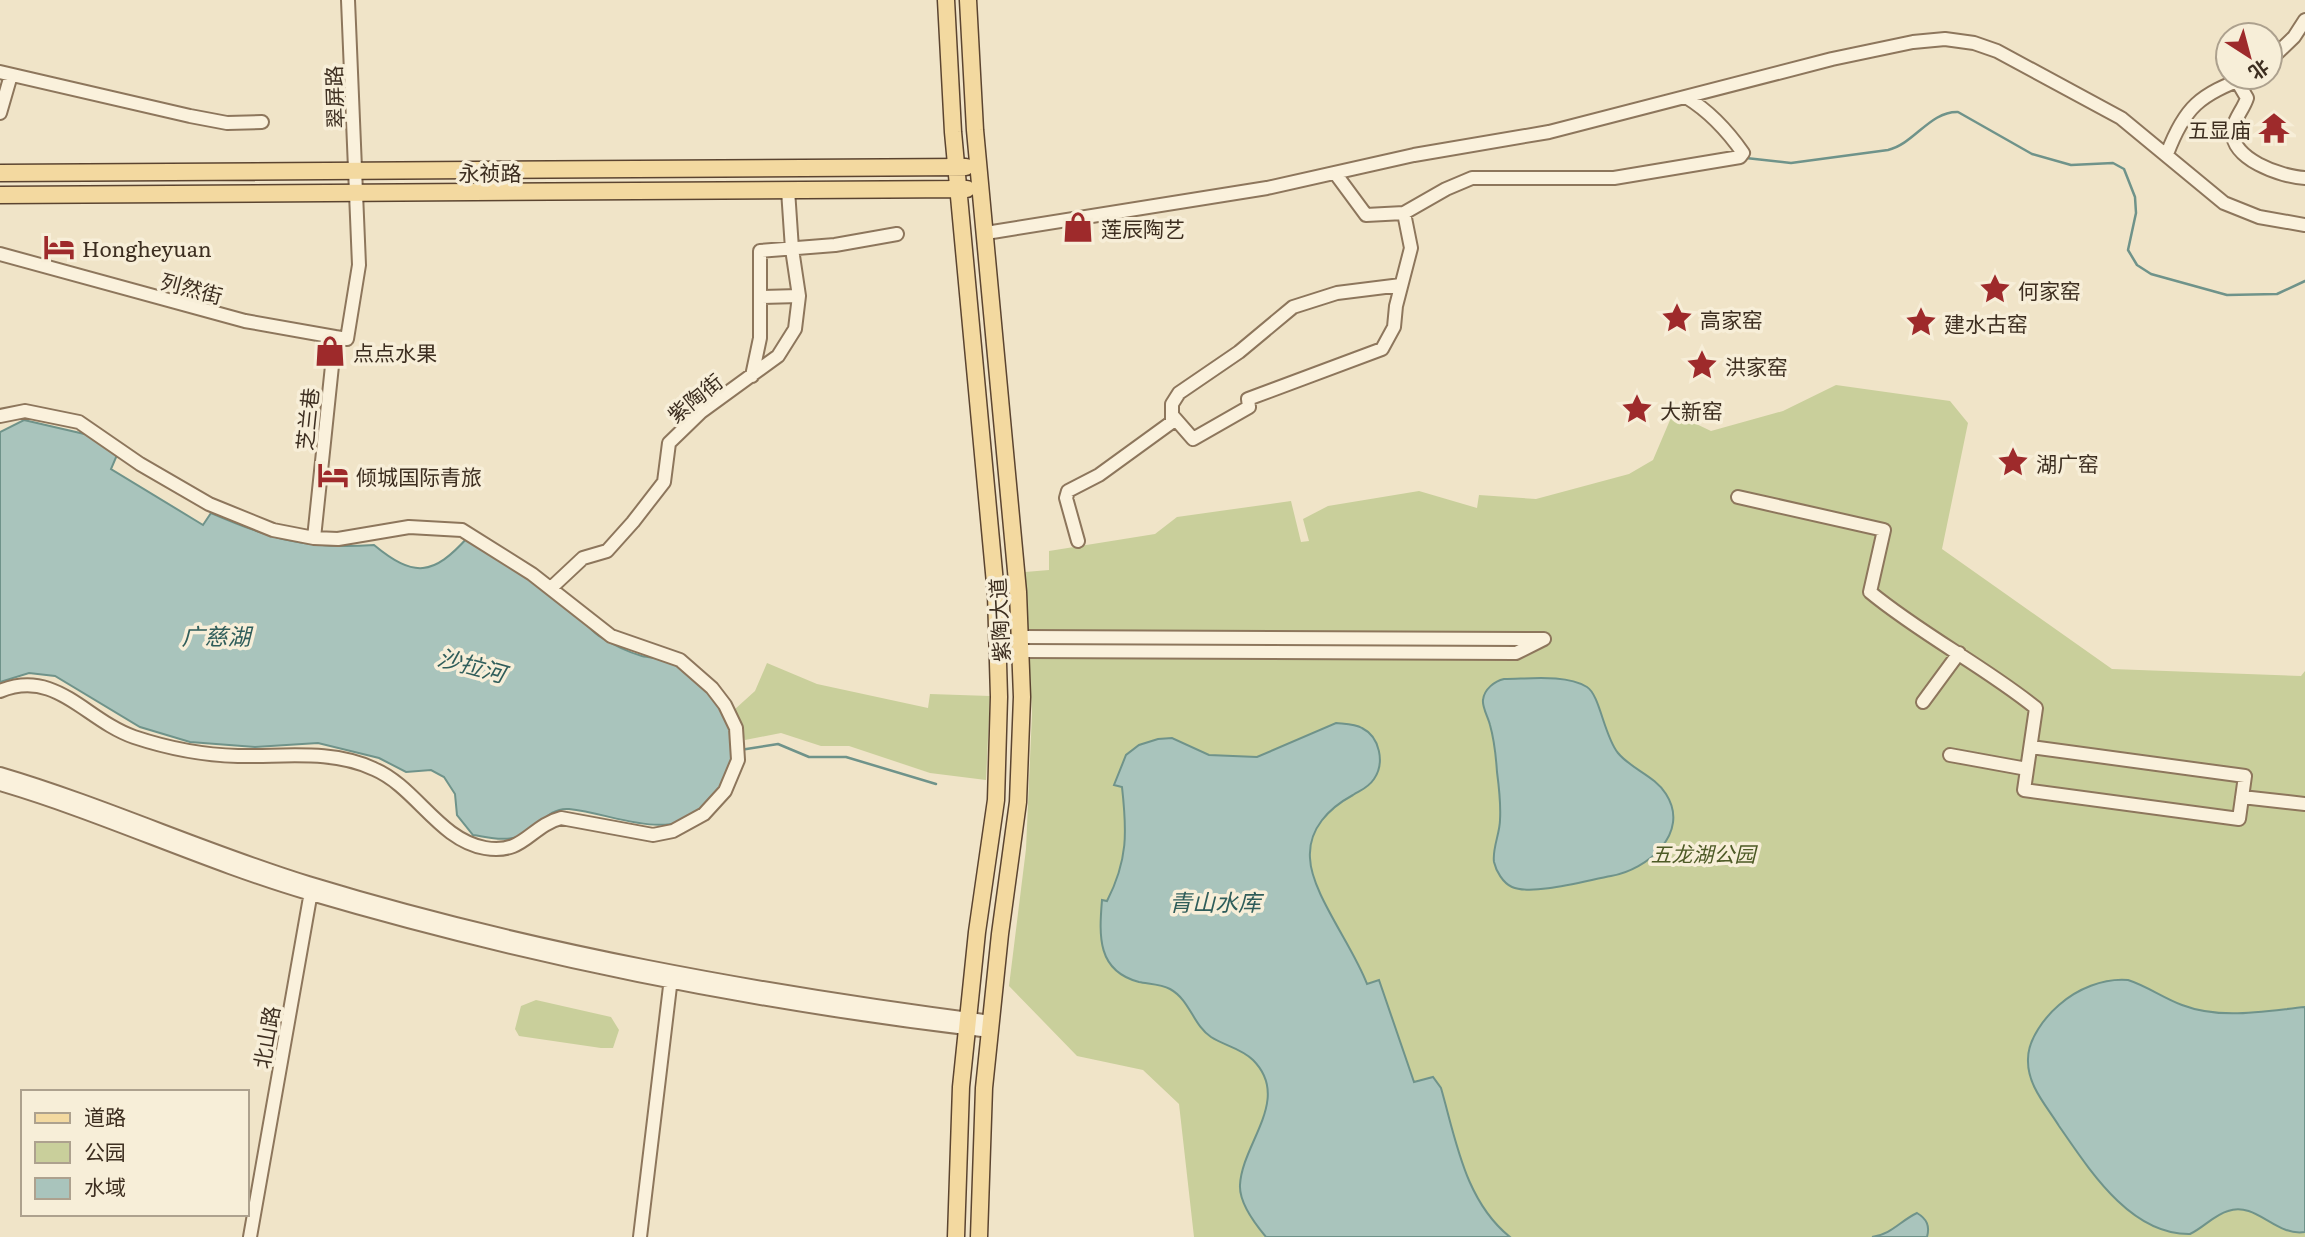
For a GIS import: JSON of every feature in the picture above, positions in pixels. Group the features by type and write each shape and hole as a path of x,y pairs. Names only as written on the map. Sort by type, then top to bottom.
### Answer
{"main road":[{"name":"紫陶大道","path":"946,0 956,167 996,594 999,697 996,800 961,1087 956,1237"},
{"name":"紫陶大道","path":"968,0 979,167 1021,644 1018,802 984,1088 979,1237"},
{"name":"永祯路","path":"0,173 979,167"},
{"name":"永祯路","path":"0,195 981,189"}],"street":[{"name":"翠屏路","path":"348,0 356,192"},
{"path":"2284,47 2305,20"},
{"path":"986,233 1267,188 1549,132 1832,59 1913,42 1955,40 1997,51 2121,118 2224,203 2259,217 2305,225"},
{"path":"0,113 6,73 190,116 227,123 262,122"},
{"path":"2167,154 2178,124 2188,110 2214,91"},
{"path":"2245,91 2246,98 2233,128 2238,144 2246,156 2275,174 2305,177"},
{"path":"1335,173 1366,215 1404,213 1446,188 1472,178 1614,178 1740,157 1743,153 1706,109 1686,97"},
{"name":"紫陶街","path":"551,588 583,558 607,551 634,523 664,482 669,443 701,412 778,356 795,329 799,296 792,249 788,190"},
{"path":"335,337 347,339 354,307 359,265 356,192"},
{"path":"1172,415 1193,439 1249,407 1248,399 1382,349 1394,327 1411,244 1404,213"},
{"path":"752,376 760,338 760,251 897,234"},
{"name":"列然街","path":"0,254 234,318 335,337"},
{"path":"1078,541 1066,498 1068,491 1099,475 1171,422 1172,404 1179,393 1239,352 1293,307 1328,295 1401,285"},
{"path":"760,297 799,296"},
{"name":"芝兰巷","path":"314,538 335,337"},
{"path":"0,416 25,411 79,422 139,464 209,504 273,530 314,538 347,538 409,527 452,527 471,534 551,588 611,636 640,648 667,653 696,672 729,711 739,745 736,767 725,791 712,807 673,831 646,834 561,818 549,822 517,845 492,849 476,846 456,836 387,775 365,765 322,755 242,756 190,751 132,736 45,686 28,684 0,691"},
{"path":"1738,497 1884,530 1870,592 1894,612 2005,683 2036,708 2024,790 2239,819 2245,776 2031,747"},
{"path":"1544,639 1514,653 1021,644 1544,639"},
{"path":"1923,702 1959,653"},
{"path":"1950,755 2027,769"},
{"path":"0,774 76,797 311,889"},
{"path":"0,783 73,806 188,853 311,889 671,979 990,1026"},
{"path":"2242,797 2305,804"},
{"name":"北山路","path":"250,1237 311,889"},
{"path":"640,1237 671,979"}],"green space":[{"name":"五龙湖公园","path":"1836,385 1950,401 1968,423 1942,549 2112,669 2301,676 2305,671 2305,1237 1194,1237 1179,1104 1143,1070 1077,1056 1009,986 1026,849 1032,714 1025,572 1049,570 1049,551 1155,534 1177,517 1291,501 1301,542 1309,541 1303,519 1328,506 1419,491 1477,508 1479,495 1536,499 1629,474 1653,460 1673,413 1711,431 1783,411"},
{"path":"767,663 817,684 928,708 930,694 990,696 986,780 930,773 849,746 821,746 781,733 745,740 734,710 755,691"},
{"path":"536,1000 611,1017 619,1030 613,1048 519,1036 515,1029 521,1006"}],"water":[{"name":"广慈湖","path":"24,420 93,436 117,455 111,469 203,525 211,513 252,530 290,541 329,546 374,545 401,563 423,568 444,559 468,537 534,581 599,636 631,652 665,660 684,669 712,693 723,709 734,743 733,760 718,794 706,809 690,819 673,824 639,823 562,809 515,838 485,837 473,835 457,815 455,794 444,777 431,770 406,772 379,758 318,743 255,747 190,742 140,727 55,676 29,673 0,682 0,432"},
{"path":"1504,679 1568,680 1591,691 1613,746 1629,764 1661,788 1672,808 1673,822 1669,836 1651,858 1625,872 1546,889 1521,889 1512,887 1503,880 1494,862 1500,825 1500,796 1494,742 1483,703 1488,689"},
{"name":"青山水库","path":"1336,723 1356,726 1368,732 1377,744 1380,758 1377,773 1369,785 1336,806 1316,829 1310,858 1317,887 1367,984 1379,980 1414,1082 1433,1077 1441,1088 1472,1188 1482,1206 1510,1237 1266,1237 1253,1220 1240,1192 1248,1153 1267,1106 1268,1090 1264,1075 1248,1056 1205,1032 1177,994 1163,986 1125,977 1108,961 1104,950 1101,939 1102,900 1107,901 1114,886 1124,846 1122,787 1114,785 1126,755 1139,745 1172,738 1209,755 1257,757"},
{"path":"2128,980 2197,1010 2243,1013 2305,1007 2305,1232 2285,1229 2238,1209 2223,1213 2190,1234 2168,1231 2148,1224 2113,1196 2071,1143 2034,1086 2028,1059 2031,1044 2048,1016 2074,994 2100,983"},
{"path":"1917,1213 1927,1223 1927,1237 1872,1237 1891,1230"}],"waterway":[{"path":"1746,158 1791,163 1888,150 1897,147 1939,117 1958,112 2032,154 2071,165 2113,163 2124,169 2135,197 2136,213 2128,250 2137,265 2151,274 2227,295 2277,294 2305,281"},
{"name":"沙拉河","path":"740,750 778,744 809,757 846,757 936,784"}],"place":[{"name":"五显庙","path":"2274,128"},
{"name":"莲辰陶艺","path":"1078,227"},
{"name":"Hongheyuan","path":"59,247"},
{"name":"何家窑","path":"1995,289"},
{"name":"高家窑","path":"1677,318"},
{"name":"建水古窑","path":"1921,322"},
{"name":"点点水果","path":"330,351"},
{"name":"洪家窑","path":"1702,365"},
{"name":"大新窑","path":"1637,409"},
{"name":"湖广窑","path":"2013,462"},
{"name":"倾城国际青旅","path":"333,475"}]}
